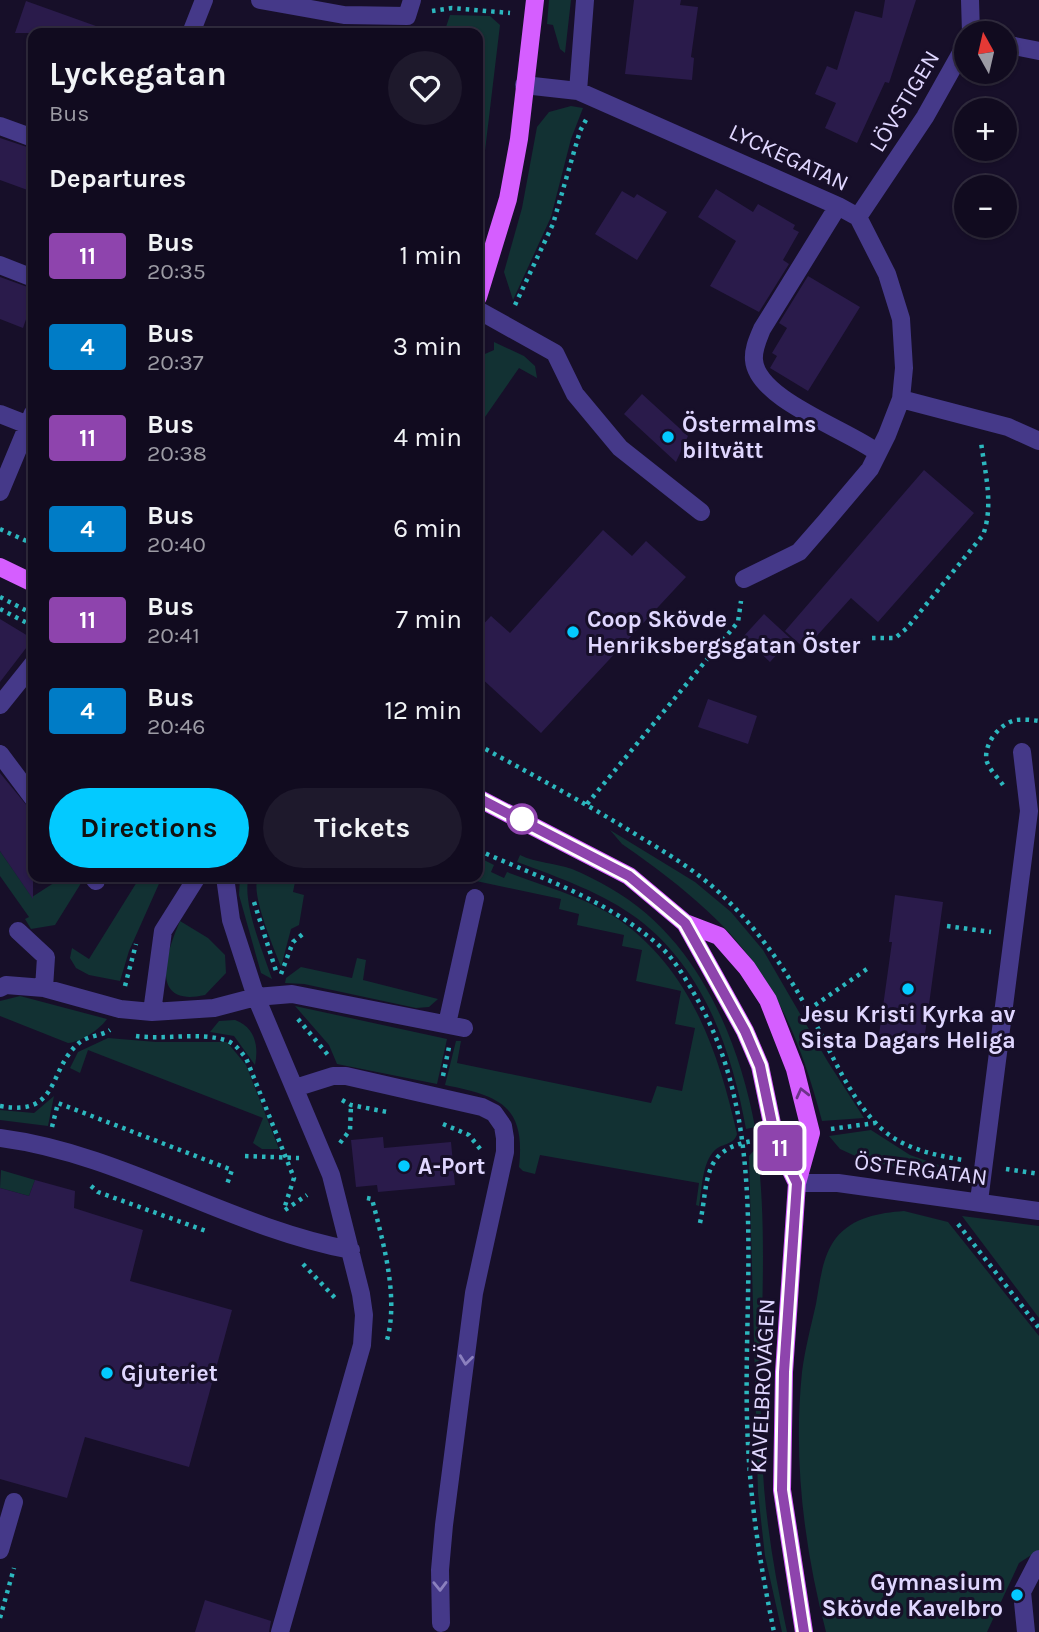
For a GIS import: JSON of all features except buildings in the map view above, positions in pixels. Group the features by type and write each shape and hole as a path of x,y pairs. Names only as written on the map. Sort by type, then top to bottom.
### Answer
{"main road":[{"path":"483,282 508,199 535,0"},
{"path":"0,567 28,581"},
{"name":"KAVELBROVÄGEN","path":"483,801 629,876 685,923 719,936 747,968 768,1000 795,1069 811,1133 797,1183 784,1372 782,1490 804,1632"},
{"name":"KAVELBROVÄGEN","path":"685,923 755,1054 775,1138 797,1183"}],"street":[{"path":"193,28 204,0"},
{"path":"260,0 344,15 410,8"},
{"path":"578,91 585,0"},
{"path":"970,0 971,21"},
{"path":"1017,47 1039,51"},
{"name":"LÖVSTIGEN","path":"858,217 925,117 954,65"},
{"name":"LYCKEGATAN","path":"524,85 578,91 803,188 838,206 858,217 887,274 901,319 904,368 901,399 878,453 870,469 799,552 744,579"},
{"path":"0,126 28,136"},
{"path":"838,206 762,329 755,347 754,363 760,378 775,394 878,453"},
{"path":"0,265 28,276"},
{"path":"483,313 555,353 575,394 620,447 701,512"},
{"path":"901,399 1008,427 1039,441"},
{"path":"0,414 28,425"},
{"path":"0,492 28,430"},
{"path":"0,705 28,670"},
{"path":"979,1201 1029,811 1022,752"},
{"path":"0,754 28,791"},
{"path":"152,1012 163,931 194,882"},
{"path":"226,882 231,920 256,997 331,1175 351,1250 364,1315 362,1345 280,1632"},
{"path":"0,988 6,985 44,988 120,1009 152,1012 214,1008 256,997 292,994 455,1026 475,898"},
{"path":"18,931 46,957 44,988"},
{"path":"295,1088 333,1076 346,1076 467,1102 494,1113 503,1126 505,1152 474,1293 444,1525 440,1570 441,1623"},
{"path":"0,1138 44,1144 277,1230 351,1250"},
{"name":"ÖSTERGATAN","path":"797,1183 838,1183 1039,1211"},
{"path":"0,1550 14,1502"},
{"path":"1026,1632 1022,1592 1039,1559"}],"path":[{"path":"410,8 453,8 510,13"},
{"path":"517,301 553,224 580,131 589,115"},
{"path":"872,638 895,638 907,628 983,535 989,506 979,420"},
{"path":"0,529 28,542"},
{"path":"587,804 738,622 744,579"},
{"path":"0,597 28,611"},
{"path":"0,608 28,623"},
{"path":"483,852 621,915 665,951 704,1011 723,1053 735,1097 742,1143 746,1205 748,1445 757,1554 774,1632"},
{"path":"253,898 280,984"},
{"path":"947,926 999,933"},
{"path":"278,977 287,964 293,942 304,933"},
{"path":"808,1010 867,969"},
{"path":"297,1017 327,1053 331,1064"},
{"path":"108,1032 116,1022"},
{"path":"442,1084 455,1026"},
{"path":"0,1106 18,1109 32,1106 49,1093 79,1042 108,1032 118,1034"},
{"path":"129,1035 207,1038 226,1041 236,1046 246,1058 294,1178 283,1210"},
{"path":"337,1089 340,1099 351,1105 393,1113"},
{"path":"52,1127 58,1103 232,1170 226,1189 237,1193"},
{"path":"338,1145 350,1130 351,1105"},
{"path":"434,1120 469,1135 479,1144 484,1162"},
{"path":"826,1130 875,1123"},
{"path":"700,1223 712,1160 724,1150 742,1143"},
{"path":"245,1156 288,1160 304,1157"},
{"path":"82,1178 98,1192 220,1235"},
{"path":"283,1210 307,1195"},
{"path":"272,1206 283,1210"},
{"path":"955,1221 1039,1328"},
{"path":"301,1262 312,1270 341,1307"},
{"path":"0,1618 20,1559"}],"green space":[{"path":"549,0 571,0 565,53 560,49 553,25 547,24"},
{"path":"450,15 490,16 500,25 483,164 483,28 446,28"},
{"path":"571,106 583,108 571,139 551,217 513,300 504,272 522,208 537,127 549,112"},
{"path":"494,342 524,356 535,366 537,378 519,368 483,420 483,355 494,350"},
{"path":"610,830 695,882 731,912 763,950 864,1118 822,1121 792,1030 774,993 752,961 698,902 622,844"},
{"path":"0,851 32,897 55,882 82,882 55,925 31,929 25,919 29,917 0,876"},
{"path":"520,855 572,869 601,883 640,908 666,933 689,960 724,1024 737,1058 755,1127 746,1129 723,1041 712,1014 681,962 661,939 638,919 580,886 517,862"},
{"path":"483,860 494,865 491,872 504,878 507,872 574,896 612,915 639,935 661,958 680,984 709,1041 737,1134 731,1142 715,1150 707,1161 699,1206 696,1205 699,1183 540,1155 535,1174 523,1171 519,1167 518,1129 513,1116 504,1106 480,1094 445,1085 456,1041 461,1041 457,1063 651,1103 657,1086 682,1091 695,1028 675,1024 681,991 636,981 642,950 622,946 624,935 577,925 579,914 559,909 561,899 481,882 483,882"},
{"path":"137,882 160,882 129,951 120,981 89,975 76,968 70,958 72,948 89,959"},
{"path":"240,882 248,882 251,913 272,979 261,973 239,895"},
{"path":"257,882 295,882 293,892 304,895 299,925 291,929 281,967 260,908"},
{"path":"180,921 208,938 225,955 226,973 205,995 187,997 175,993 168,985 167,961"},
{"path":"357,958 366,960 363,980 438,999 429,1007 416,1008 304,984 285,983 286,978 301,967 352,978"},
{"path":"20,996 107,1019 89,1035 68,1043 0,1016 0,1001"},
{"path":"295,1006 447,1039 437,1084 337,1064 329,1045"},
{"path":"235,1020 247,1027 254,1038 255,1065 234,1036 210,1032 219,1021"},
{"path":"108,1038 156,1042 227,1042 246,1065 279,1149 262,1149 253,1143 263,1118 88,1050 80,1073 70,1068 78,1052"},
{"path":"54,1096 48,1126 0,1120 0,1110 34,1113"},
{"path":"871,1130 910,1155 956,1171 936,1176 864,1160 840,1149 829,1136"},
{"path":"757,1147 763,1223 763,1475 770,1542 787,1632 782,1632 765,1556 758,1493 749,1156"},
{"path":"1,1170 35,1180 29,1196 0,1188"},
{"path":"904,1211 948,1222 1039,1336 1039,1550 1019,1563 987,1632 826,1632 818,1600 802,1503 799,1438 803,1363 822,1270 831,1245 850,1225 876,1215"},
{"path":"962,1216 1039,1226 1039,1318"}],"bus line":[{"name":"11","path":"483,800 518,816 629,876 685,923 745,1031 760,1066 775,1138 797,1183 795,1247 784,1372 782,1490 804,1632"}],"place":[{"name":"Östermalms biltvätt","path":"668,437"},
{"name":"Coop Skövde Henriksbergsgatan Öster","path":"573,632"},
{"name":"Jesu Kristi Kyrka av Sista Dagars Heliga","path":"908,989"},
{"name":"A-Port","path":"404,1166"},
{"name":"Gjuteriet","path":"107,1373"},
{"name":"Gymnasium Skövde Kavelbro","path":"1017,1595"}]}
